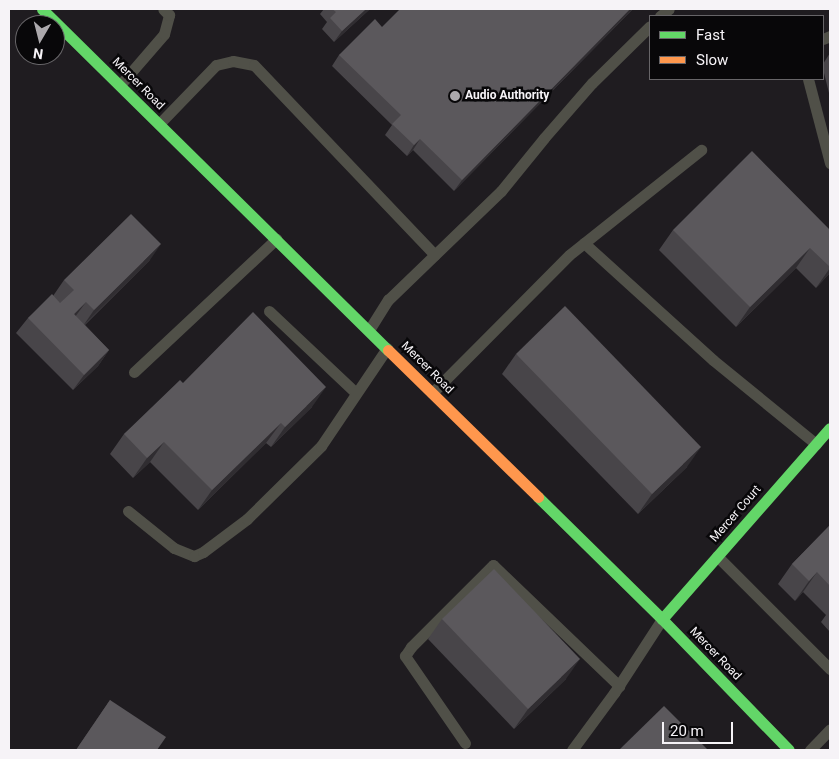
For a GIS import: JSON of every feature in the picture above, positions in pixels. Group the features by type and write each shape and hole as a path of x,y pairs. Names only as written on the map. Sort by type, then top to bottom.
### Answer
{"street":[{"name":"Mercer Road","path":"42,9 662,619 789,750"},
{"name":"Mercer Court","path":"662,619 830,428"}],"lane":[{"path":"120,85 164,34 169,15 163,9"},
{"path":"369,330 388,300 501,191 592,83 649,27"},
{"path":"160,124 216,65 233,61 254,65 435,255"},
{"path":"808,80 830,163"},
{"path":"432,392 584,243 701,150"},
{"path":"134,372 276,238"},
{"path":"584,243 713,360 816,444"},
{"path":"269,311 355,392"},
{"path":"128,511 174,548 194,556 203,552 247,519 321,446 355,392 387,348"},
{"path":"717,556 830,669"},
{"path":"465,743 405,656 411,647 493,565 619,686"},
{"path":"572,750 619,686 662,619"},
{"path":"810,750 830,728"}],"building":[{"path":"332,9 366,9 342,31 330,18 336,12"},
{"name":"Audio Authority","path":"400,9 630,9 462,180 420,139 414,145 392,124 401,115 339,55 375,19 382,27"},
{"path":"752,151 830,230 830,267 810,248 750,307 673,230"},
{"path":"131,214 161,244 94,310 86,302 74,314 109,350 84,375 28,318 52,294 60,303 74,290 64,280"},
{"path":"565,306 701,447 652,494 516,354"},
{"path":"253,312 326,387 285,427 281,423 212,490 164,442 147,458 124,434 180,380 183,383"},
{"path":"830,525 830,586 817,572 809,581 792,564"},
{"path":"494,569 580,659 528,709 442,619"},
{"path":"110,700 166,737 157,750 76,750"},
{"path":"664,706 708,750 619,750"}],"traffic: fast":[{"path":"42,9 388,350"},
{"path":"662,619 830,428"},
{"path":"538,497 662,619 789,750"}],"traffic: slow":[{"path":"388,350 538,497"}],"place":[{"name":"Audio Authority","path":"455,96"}]}
